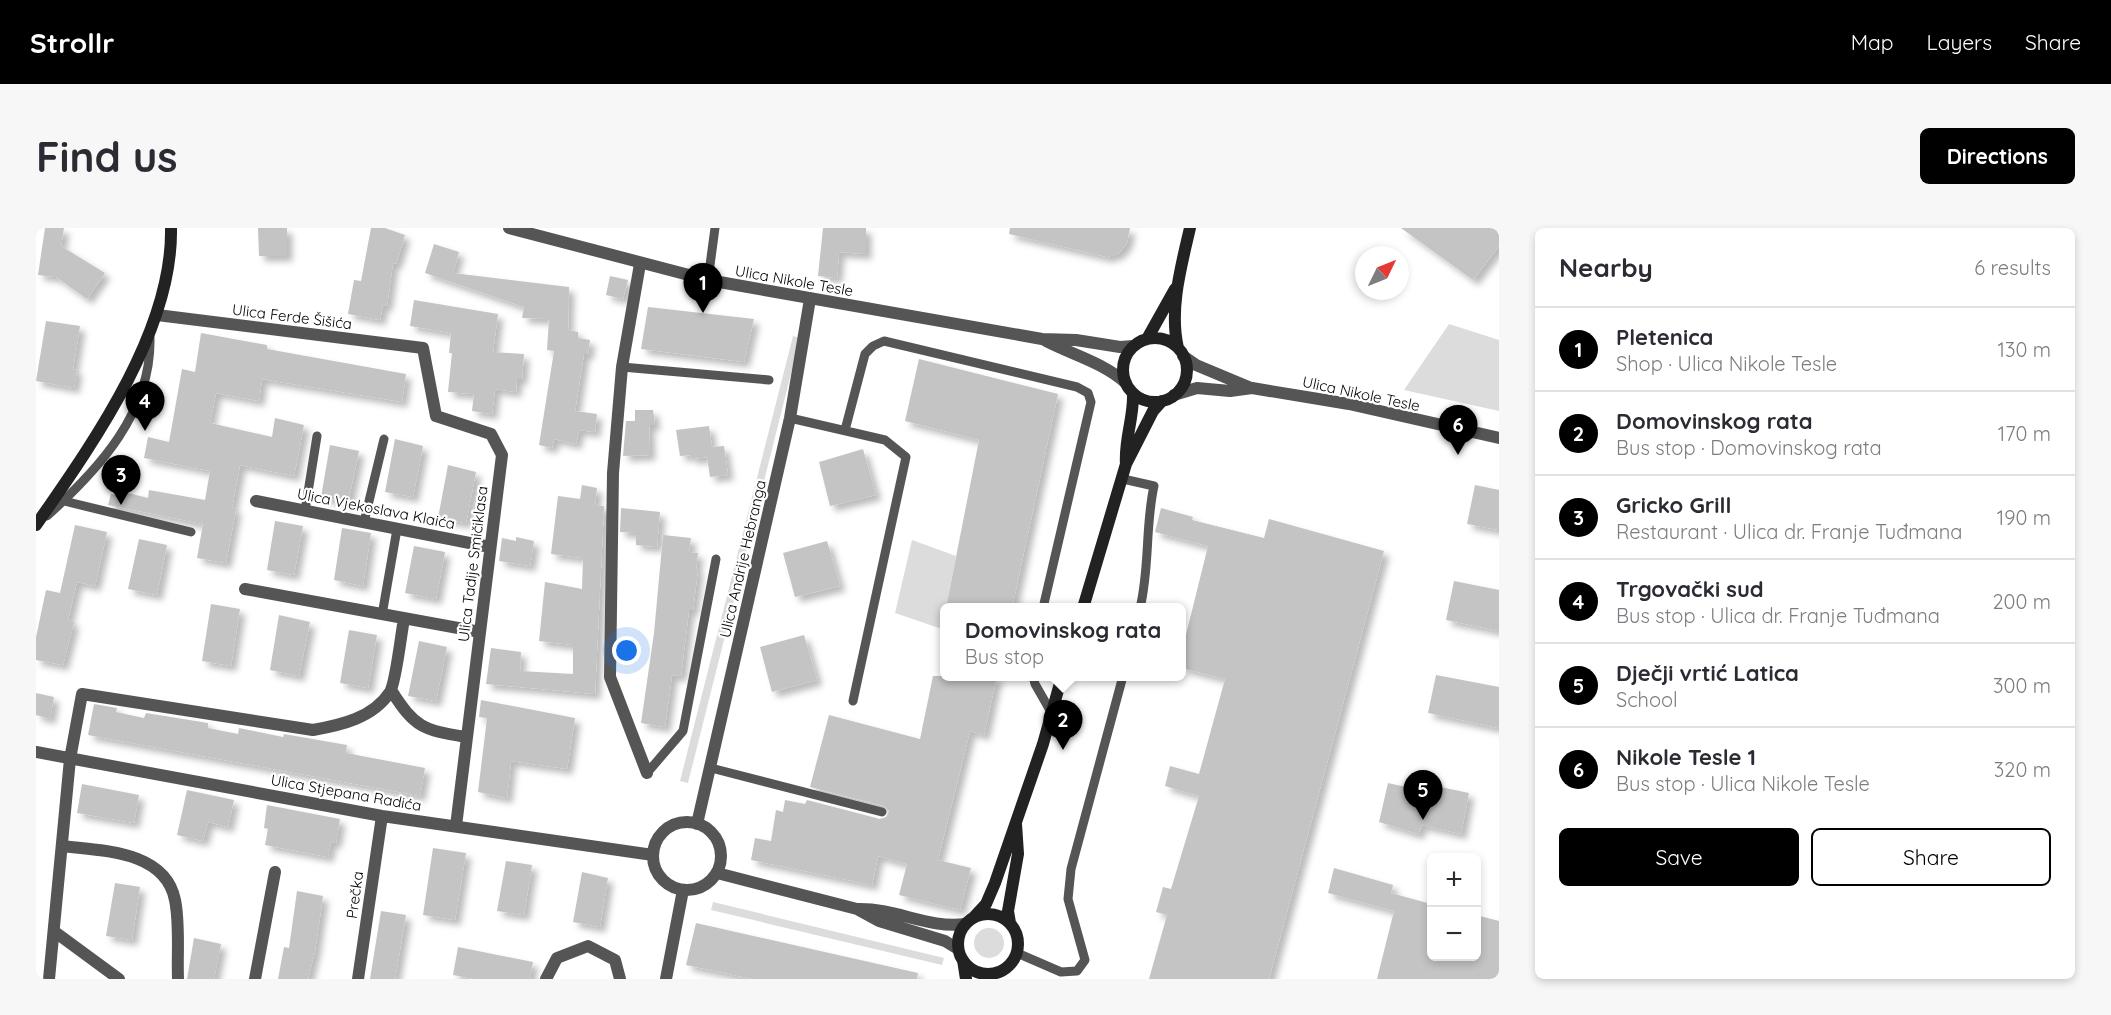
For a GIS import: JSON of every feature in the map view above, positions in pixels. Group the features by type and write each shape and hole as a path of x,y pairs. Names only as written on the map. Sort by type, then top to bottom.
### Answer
{"main road":[{"path":"36,525 97,438 150,333 169,269 171,228"},
{"path":"1126,464 1153,411 1162,401 1174,395 1185,377 1175,319 1178,282 1190,228"},
{"path":"1147,339 1178,282"},
{"path":"1085,603 1126,464 1125,450 1132,419 1129,388 1123,363 1133,346 1147,339 1166,340 1181,352"},
{"path":"1129,388 1143,399 1162,401"},
{"path":"966,979 961,955 960,933 986,904 1043,744 1060,681"},
{"path":"961,955 976,971 997,975 1006,968 1017,953 1017,937 1010,923 1008,911 1018,854 1016,820"},
{"path":"969,921 992,914 1010,923"}],"street":[{"name":"Ulica Nikole Tesle","path":"508,228 708,280 1042,339 1076,340 1120,348 1133,346"},
{"path":"640,264 622,367 613,472 609,677 647,773"},
{"name":"Ulica Andrije Hebranga","path":"697,824 790,418 810,299"},
{"name":"Ulica Ferde Šišića","path":"157,315 423,348"},
{"name":"Ulica Nikole Tesle","path":"1042,339 1077,357 1097,362 1129,388"},
{"name":"Ulica Tadije Smičiklasa","path":"423,348 436,417 491,434 502,454 456,826"},
{"name":"Ulica Nikole Tesle","path":"1181,352 1196,365 1252,388 1349,404 1499,438"},
{"name":"Ulica Nikole Tesle","path":"1174,395 1197,388 1230,391 1252,388"},
{"name":"Ulica Vjekoslava Klaića","path":"256,501 490,547"},
{"path":"245,589 480,632"},
{"path":"49,979 70,759 82,694 313,730 337,725 371,712 391,690 404,619"},
{"path":"391,690 408,716 429,731 466,737"},
{"name":"Ulica Stjepana Radića","path":"36,752 382,816 653,855"},
{"name":"Prečka","path":"358,979 382,816"},
{"path":"687,822 697,824 714,835 718,843 721,853 717,873 703,886 683,890 665,882 654,865 653,855 660,836 668,828 687,822"},
{"path":"62,846 122,853 149,863 167,881 175,899 178,979"},
{"path":"255,979 275,872"},
{"path":"717,873 857,909 879,921 945,941 961,955"},
{"path":"666,979 683,890"},
{"path":"857,909 878,909 947,926 969,921"},
{"path":"55,932 119,979"},
{"path":"546,979 557,958 588,946 615,960 620,979"}],"lane":[{"path":"708,280 715,228"},
{"path":"36,525 82,484 114,448 147,376 150,333"},
{"path":"845,430 865,354 873,346 884,341 1022,372 1077,387 1088,393 1091,402 1044,603"},
{"path":"622,367 769,380"},
{"path":"790,418 885,440 906,457 854,701"},
{"path":"304,511 317,436"},
{"path":"364,522 384,439"},
{"path":"1123,479 1154,486 1148,513 1147,579 1141,603"},
{"path":"64,501 191,532"},
{"path":"382,615 397,529"},
{"path":"647,773 683,731 716,559"},
{"path":"1034,681 1051,712"},
{"path":"1017,953 1061,972 1077,971 1085,960 1068,899 1071,869 1122,681"},
{"path":"711,768 882,812"}],"shaded area":[{"path":"1449,324 1499,340 1499,411 1404,390"},
{"path":"793,336 800,338 688,783 680,781"},
{"path":"912,540 956,556 947,603 940,603 940,628 895,613"},
{"path":"713,902 944,958 942,965 711,910"},
{"path":"989,928 1000,932 1004,943 1000,954 989,958 978,954 974,943 978,932"}],"building":[{"path":"45,228 64,228 61,246 105,273 87,299 56,277 38,275"},
{"path":"258,228 287,228 287,256 259,256"},
{"path":"371,228 385,228 405,235 396,264 393,263 387,306 383,305 380,320 348,314 354,280 361,281"},
{"path":"823,228 866,228 866,254 839,252 837,278 818,276"},
{"path":"1010,228 1130,228 1127,243 1119,253 1107,257 1009,234"},
{"path":"1401,228 1499,228 1499,246 1473,280"},
{"path":"434,244 459,252 453,273 569,287 568,330 578,332 578,338 590,340 588,354 584,354 575,411 597,414 595,432 579,430 576,444 554,439 552,448 539,445 554,351 547,350 549,319 522,318 524,307 425,273"},
{"path":"610,276 628,280 623,299 606,295"},
{"path":"414,300 498,314 493,352 524,354 522,379 517,379 516,392 495,389 492,414 472,411 474,394 448,392 452,353 449,353 451,333 410,326"},
{"path":"648,307 754,319 744,362 641,349"},
{"path":"46,321 80,326 73,369 77,370 74,388 36,381"},
{"path":"201,333 267,345 267,349 406,374 402,402 262,379 259,401 216,393 210,423 272,437 275,418 304,425 294,476 240,465 232,508 236,509 226,563 197,558 203,524 108,505 111,494 123,496 124,492 148,498 149,490 205,500 210,471 144,458 148,437 169,442 182,369 195,372"},
{"path":"919,359 1058,394 1013,603 947,603 979,440 905,421"},
{"path":"635,410 653,410 655,425 649,425 650,455 623,456 626,421 635,421"},
{"path":"709,426 712,447 724,446 728,475 710,477 707,457 692,459 691,455 680,456 676,430"},
{"path":"395,439 423,446 413,497 385,492"},
{"path":"330,445 359,451 348,503 321,497"},
{"path":"863,449 876,495 830,506 819,462"},
{"path":"448,465 476,472 466,523 438,518"},
{"path":"582,485 597,488 595,505 604,506 595,694 486,684 491,648 521,652 520,671 573,674 573,645 539,641 545,582 582,589 583,558 551,554 558,496 580,499"},
{"path":"1475,485 1499,490 1499,530 1467,524"},
{"path":"621,508 660,512 657,547 636,545 636,533 620,532"},
{"path":"1161,508 1193,517 1192,520 1264,538 1269,519 1384,551 1269,979 1149,979 1167,915 1156,912 1163,887 1171,889 1199,796 1165,786 1170,766 1199,774 1225,679 1186,669 1186,635 1208,546 1155,532"},
{"path":"275,521 303,526 294,575 267,570"},
{"path":"75,525 107,532 95,586 77,582 68,620 74,622 63,665 36,660 36,637 46,590 60,593"},
{"path":"342,528 371,533 363,586 334,580"},
{"path":"663,535 691,538 689,552 698,553 693,610 689,610 681,676 672,675 665,727 641,723 654,633"},
{"path":"516,537 534,541 530,566 499,561 502,538 516,541"},
{"path":"139,539 167,545 157,595 128,589"},
{"path":"827,541 840,586 795,597 783,553"},
{"path":"414,546 445,552 436,599 405,593"},
{"path":"1454,581 1499,590 1499,631 1446,620"},
{"path":"211,604 240,609 231,666 202,661"},
{"path":"279,615 310,622 299,676 270,670"},
{"path":"349,630 377,635 368,688 340,683"},
{"path":"804,635 817,680 772,692 760,647"},
{"path":"419,641 447,647 436,701 408,696"},
{"path":"1436,675 1499,687 1499,728 1428,713"},
{"path":"933,676 940,676 940,681 996,681 984,735 970,731 938,860 971,868 960,910 899,895 907,864 878,856 872,885 751,860 755,838 771,841 776,810 783,812 785,800 805,804 807,800 880,819 886,817 889,811 884,806 810,787 829,715 920,739"},
{"path":"36,693 54,697 50,719 36,715"},
{"path":"481,700 575,718 567,769 511,761 507,798 478,792 487,718 479,717"},
{"path":"94,704 117,708 116,712 144,718 146,713 208,723 208,728 238,734 239,728 283,737 284,734 347,745 346,753 425,768 420,796 88,735"},
{"path":"1388,783 1428,792 1431,785 1469,793 1461,834 1422,825 1418,834 1379,822"},
{"path":"82,784 139,795 134,823 77,813"},
{"path":"187,790 234,800 228,827 208,822 203,841 177,835"},
{"path":"267,805 340,819 336,843 331,842 328,857 265,845 268,829 264,828"},
{"path":"433,848 466,853 455,920 423,915"},
{"path":"506,861 532,865 524,915 497,911"},
{"path":"1334,868 1393,885 1391,893 1427,903 1427,961 1481,961 1481,916 1499,921 1499,979 1377,979 1394,911 1328,893"},
{"path":"582,872 608,878 600,927 573,922"},
{"path":"115,883 140,887 132,940 106,936"},
{"path":"297,891 323,896 315,951 308,979 278,979 284,947 289,948"},
{"path":"381,911 406,915 395,979 370,979"},
{"path":"696,923 918,973 917,979 753,979 686,965"},
{"path":"194,938 221,944 214,979 187,979"},
{"path":"458,947 533,962 530,979 474,979 453,975"}],"place":[{"name":"Pletenica","path":"703,313"},
{"name":"Trgovački sud","path":"145,431"},
{"name":"Nikole Tesle 1","path":"1458,455"},
{"name":"Gricko Grill","path":"121,505"},
{"name":"Domovinskog rata","path":"1063,750"},
{"name":"Dječji vrtić Latica","path":"1423,820"}]}
